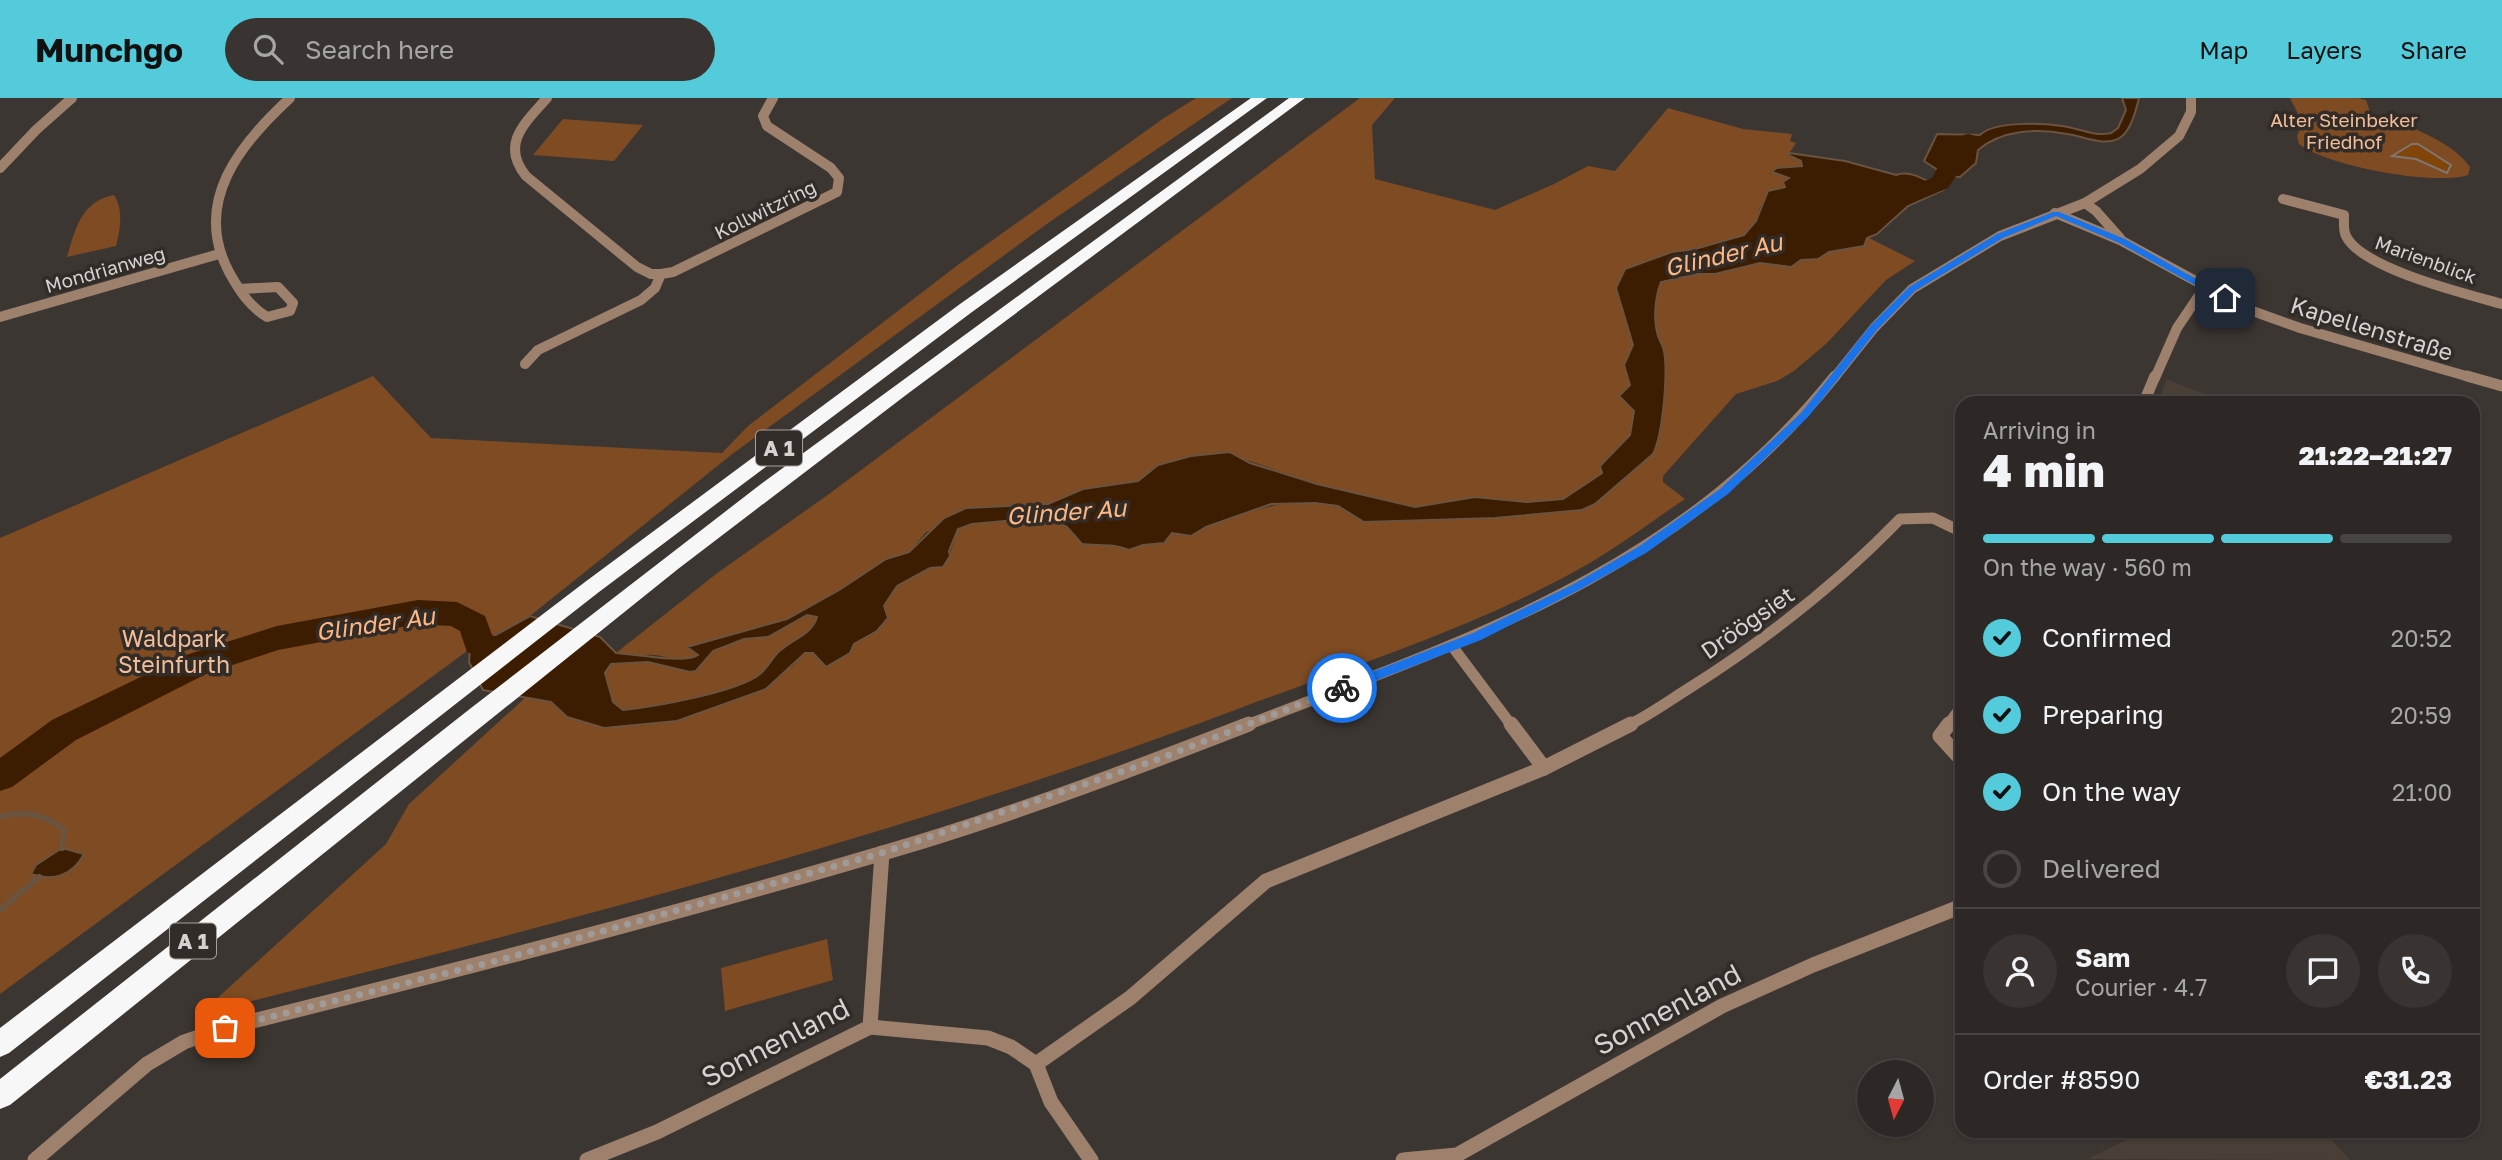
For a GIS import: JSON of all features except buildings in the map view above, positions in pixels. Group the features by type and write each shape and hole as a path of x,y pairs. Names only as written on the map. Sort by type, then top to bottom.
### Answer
{"highway":[{"name":"A 1","path":"0,1044 592,587 966,308 1260,98"},
{"name":"A 1","path":"0,1096 386,787 629,597 1064,267 1297,98"}],"street":[{"path":"0,168 36,130 72,98"},
{"path":"239,289 278,287 293,303 290,311 267,317 239,289 219,254 214,211 227,178 251,138 290,98"},
{"path":"525,364 538,349 641,300 655,288 661,274 651,274 638,267 526,176 519,166 514,157 518,138 547,98"},
{"name":"Kollwitzring","path":"661,274 684,267 837,192 839,178 831,169 767,126 763,116 774,98"},
{"path":"34,1160 147,1064 184,1042 225,1028 496,961 882,853 1156,760 1452,646 1532,609 1631,556 1724,491 1804,415 1874,328 1912,289 2000,236 2085,202 2140,169 2179,136 2191,112 2190,98"},
{"name":"Marienblick","path":"2283,200 2344,215 2346,238 2358,251 2384,265 2502,304"},
{"name":"Kapellenstraße","path":"2085,202 2122,241"},
{"name":"Kapellenstraße","path":"2056,213 2122,241 2204,288 2247,309 2300,328 2502,386"},
{"name":"Mondrianweg","path":"0,317 219,254"},
{"path":"2147,396 2186,309 2204,288"},
{"name":"Dröögsiet","path":"1036,1064 1130,998 1266,881 1544,768 1637,721 1721,668 1812,602 1855,565 1900,520 1933,518 1955,529"},
{"path":"1452,646 1544,768"},
{"path":"1955,716 1940,736 1955,752"},
{"name":"Sonnenland","path":"587,1160 657,1132 870,1027 882,853"},
{"name":"Sonnenland","path":"1403,1160 1457,1155 1721,1006 1813,965 1955,909"},
{"path":"870,1027 988,1038 1010,1047 1036,1064 1051,1102 1090,1160"}],"shaded area":[{"path":"2166,379 2210,396 2161,396"},
{"path":"2130,1138 2330,1138 2350,1160 2088,1159"}],"green space":[{"name":"Waldpark Steinfurth","path":"1196,98 1232,98 1051,221 731,455 530,616 478,643 0,994 0,538 373,376 431,438 722,453 748,426 959,264"},
{"path":"1360,98 1395,98 1372,125 1375,179 1495,210 1588,166 1615,171 1668,108 1743,129 1792,134 1790,141 1796,143 1788,155 1801,161 1803,166 1776,168 1773,172 1790,178 1785,187 1760,207 1756,221 1744,235 1695,249 1672,252 1616,288 1633,345 1624,365 1633,401 1632,429 1625,441 1600,465 1602,473 1563,499 1527,502 1475,497 1415,507 1317,484 1241,458 1158,465 1138,481 1083,489 1048,504 1021,507 926,532 909,552 886,559 841,589 787,619 688,647 698,656 692,659 679,660 647,655 613,664 648,662 696,671 713,651 744,639 768,637 807,615 817,617 807,632 779,652 760,674 749,681 715,693 654,706 623,710 613,702 605,672 616,653 716,574 829,494"},
{"name":"Alter Steinbeker Friedhof","path":"2290,98 2366,100 2371,115 2410,127 2451,149 2470,167 2468,175 2452,178 2407,176 2332,160 2313,152 2299,144 2297,136 2303,123"},
{"path":"563,119 643,125 614,161 533,155"},
{"path":"114,195 120,214 116,246 67,257 77,227 87,210 103,198"},
{"path":"1867,237 1915,261 1886,280 1827,343 1794,371 1777,381 1736,394 1663,476 1663,482 1685,499 1593,561 1507,605 1371,660 1108,756 979,799 722,877 592,913 200,1014 386,844 409,804 527,696 552,702 568,717 659,723 792,667 805,653 854,644 877,631 884,606 897,586 930,568 943,566 958,529 972,523 1055,521 1067,527 1082,544 1129,550 1143,545 1164,543 1172,533 1191,533 1246,513 1291,503 1336,506 1364,522 1582,510 1595,504 1653,454 1657,445 1664,404 1665,374 1664,351 1656,329 1655,315 1661,282 1697,274 1715,274 1761,263 1791,267 1801,260 1818,259 1829,252 1863,246"},
{"path":"827,939 833,980 725,1011 721,968"}],"water":[{"path":"2122,98 2139,98 2128,130 2115,140 2102,141 2044,131 2020,132 1987,143 1978,150 1976,163 1960,177 1947,176 1924,161 1937,134 1980,135 1996,127 2031,124 2062,126 2099,134 2111,133 2118,128 2126,110"},
{"path":"1788,155 1845,161 1896,175 1914,175 1943,190 1908,206 1877,234 1867,238 1864,246 1829,252 1818,259 1801,260 1791,267 1760,263 1715,274 1697,274 1661,282 1655,315 1656,329 1664,351 1665,374 1664,404 1657,445 1653,454 1595,504 1582,510 1495,518 1364,522 1338,506 1315,503 1271,504 1206,527 1191,536 1172,533 1164,543 1143,545 1129,550 1082,544 1067,527 1055,521 972,524 958,529 949,551 950,556 943,567 930,568 897,586 884,606 888,618 877,631 854,644 850,653 826,667 813,653 805,653 766,689 677,721 604,728 567,717 551,702 483,690 469,662 470,649 530,616 600,637 616,653 672,659 692,658 698,655 687,647 787,619 841,589 886,559 909,552 944,518 966,508 1048,504 1083,489 1138,481 1158,465 1191,456 1230,452 1250,463 1317,484 1415,507 1475,497 1527,502 1563,499 1602,473 1600,466 1630,435 1634,411 1619,396 1630,385 1624,365 1633,345 1616,288 1625,269 1672,252 1695,249 1744,235 1756,221 1768,191 1785,187 1783,182 1789,178 1772,172 1776,168 1802,166 1801,161","holes":["807,615 817,617 807,632 779,652 760,674 749,681 715,693 654,706 623,710 613,702 605,673 611,664 648,662 696,671 713,651 744,639 768,637"]},
{"path":"62,848 84,854 74,867 62,875 47,877 31,874 36,865"}],"waterway":[{"name":"Glinder Au","path":"1899,200 1940,183 1950,169 1961,143 1968,141"},
{"name":"Glinder Au","path":"0,777 64,730 197,664 277,638 418,612 457,614 474,624 478,643 518,658"},
{"path":"0,817 26,814 49,820 64,829 62,848"},
{"path":"0,910 39,877"}],"way so far":[{"path":"225,1028 496,961 922,841 1156,760 1342,688"}],"route":[{"path":"1342,688 1477,636 1576,587 1642,550 1724,491 1804,415 1874,328 1912,289 2000,236 2056,213 2122,241 2225,298"}]}
